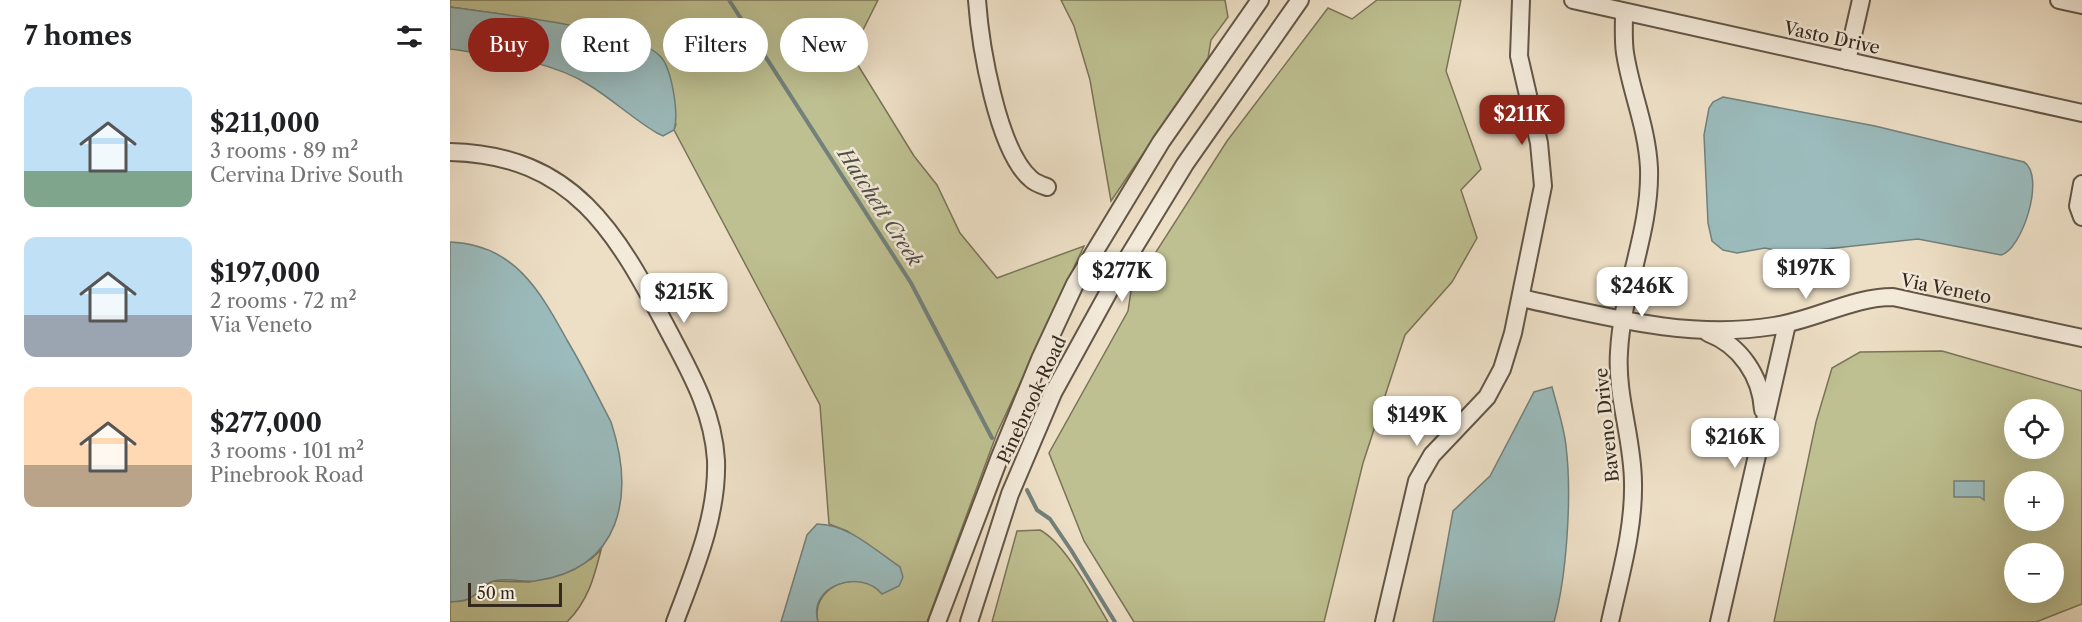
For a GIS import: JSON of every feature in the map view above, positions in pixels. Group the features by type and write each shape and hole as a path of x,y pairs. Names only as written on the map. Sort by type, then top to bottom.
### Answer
{"street":[{"path":"977,0 987,68 1007,136 1026,174 1047,187"},
{"name":"Pinebrook Road","path":"937,622 999,459 1040,359 1075,284 1161,142 1260,0"},
{"name":"Pinebrook Road","path":"969,622 1010,494 1059,383 1124,264 1185,164 1300,0"},
{"path":"1384,622 1417,481 1432,455 1479,408 1495,384 1508,354 1521,298 1543,186 1539,143 1519,56 1521,0"},
{"name":"Vasto Drive","path":"1573,0 2082,113"},
{"path":"1847,61 1861,0"},
{"path":"2059,0 2082,5"},
{"name":"Baveno Drive","path":"1610,622 1631,526 1633,504 1631,460 1619,393 1619,351 1646,213 1649,171 1644,125 1625,52 1624,12"},
{"path":"450,152 492,156 535,170 576,196 594,212 619,242 697,384 712,430 716,478 706,532 675,622"},
{"path":"2082,184 2078,206 2082,217"},
{"name":"Via Veneto","path":"1521,298 1624,321 1692,330 1753,329 1787,324 1866,299 1893,297 2082,338"},
{"path":"1719,622 1787,324"},
{"path":"1692,330 1725,341 1744,359 1760,390 1763,422"}],"green space":[{"path":"450,0 878,0 868,20 868,18 780,18 780,72 862,72 914,156 937,185 960,233 997,278 1084,246 997,433 927,622 818,622 817,610 820,600 827,592 846,582 857,581 868,583 878,589 900,567 847,531 829,524 820,405 674,130 676,124 595,72 651,72 651,18 561,18 561,50 549,42 549,18 512,18 507,15 450,7"},
{"path":"1061,0 1225,0 1228,17 1211,40 1208,58 1111,201 1090,80 1074,26"},
{"path":"1377,0 1461,0 1446,71 1481,169 1461,190 1477,238 1452,282 1405,335 1363,463 1324,622 1134,622 1084,541 1049,453 1128,311 1131,291 1227,141 1328,8 1352,19"},
{"path":"1942,351 2082,391 2082,604 2036,622 1774,622 1816,422 1832,368 1860,352"},
{"path":"1040,530 1069,558 1108,622 992,622 1017,531"},
{"path":"601,550 593,580 585,597 567,622 450,622 450,602 475,595 492,581 530,582 591,559"}],"water":[{"path":"450,7 528,18 468,18 468,52 450,49"},
{"path":"549,21 561,23 561,71 549,67"},
{"path":"651,50 663,60 663,72 669,72 671,80 676,113 674,130 663,136 657,133 606,96 564,72 651,72"},
{"path":"1723,97 1875,126 2024,162 2030,170 2033,182 2029,212 2023,227 2017,240 2009,250 2001,255 1918,239 1789,253 1765,248 1737,253 1723,250 1712,241 1708,223 1704,135 1709,108 1713,102"},
{"path":"450,242 491,251 508,261 535,288 557,322 611,422 618,449 621,476 620,501 615,524 604,545 587,561 564,574 535,581 494,581 468,599 450,602"},
{"path":"1552,387 1565,439 1568,466 1565,559 1554,622 1433,622 1453,511 1490,476 1534,392"},
{"path":"1954,481 1984,481 1984,500 1980,497 1954,497"},
{"path":"817,524 840,528 861,539 900,567 903,577 899,586 882,594 873,586 862,582 838,584 820,598 817,609 818,622 781,622 807,535"}],"waterway":[{"name":"Hatchett Creek","path":"729,0 911,283 992,438"},
{"name":"Hatchett Creek","path":"1027,490 1037,510 1050,519 1071,550 1115,622"}]}
